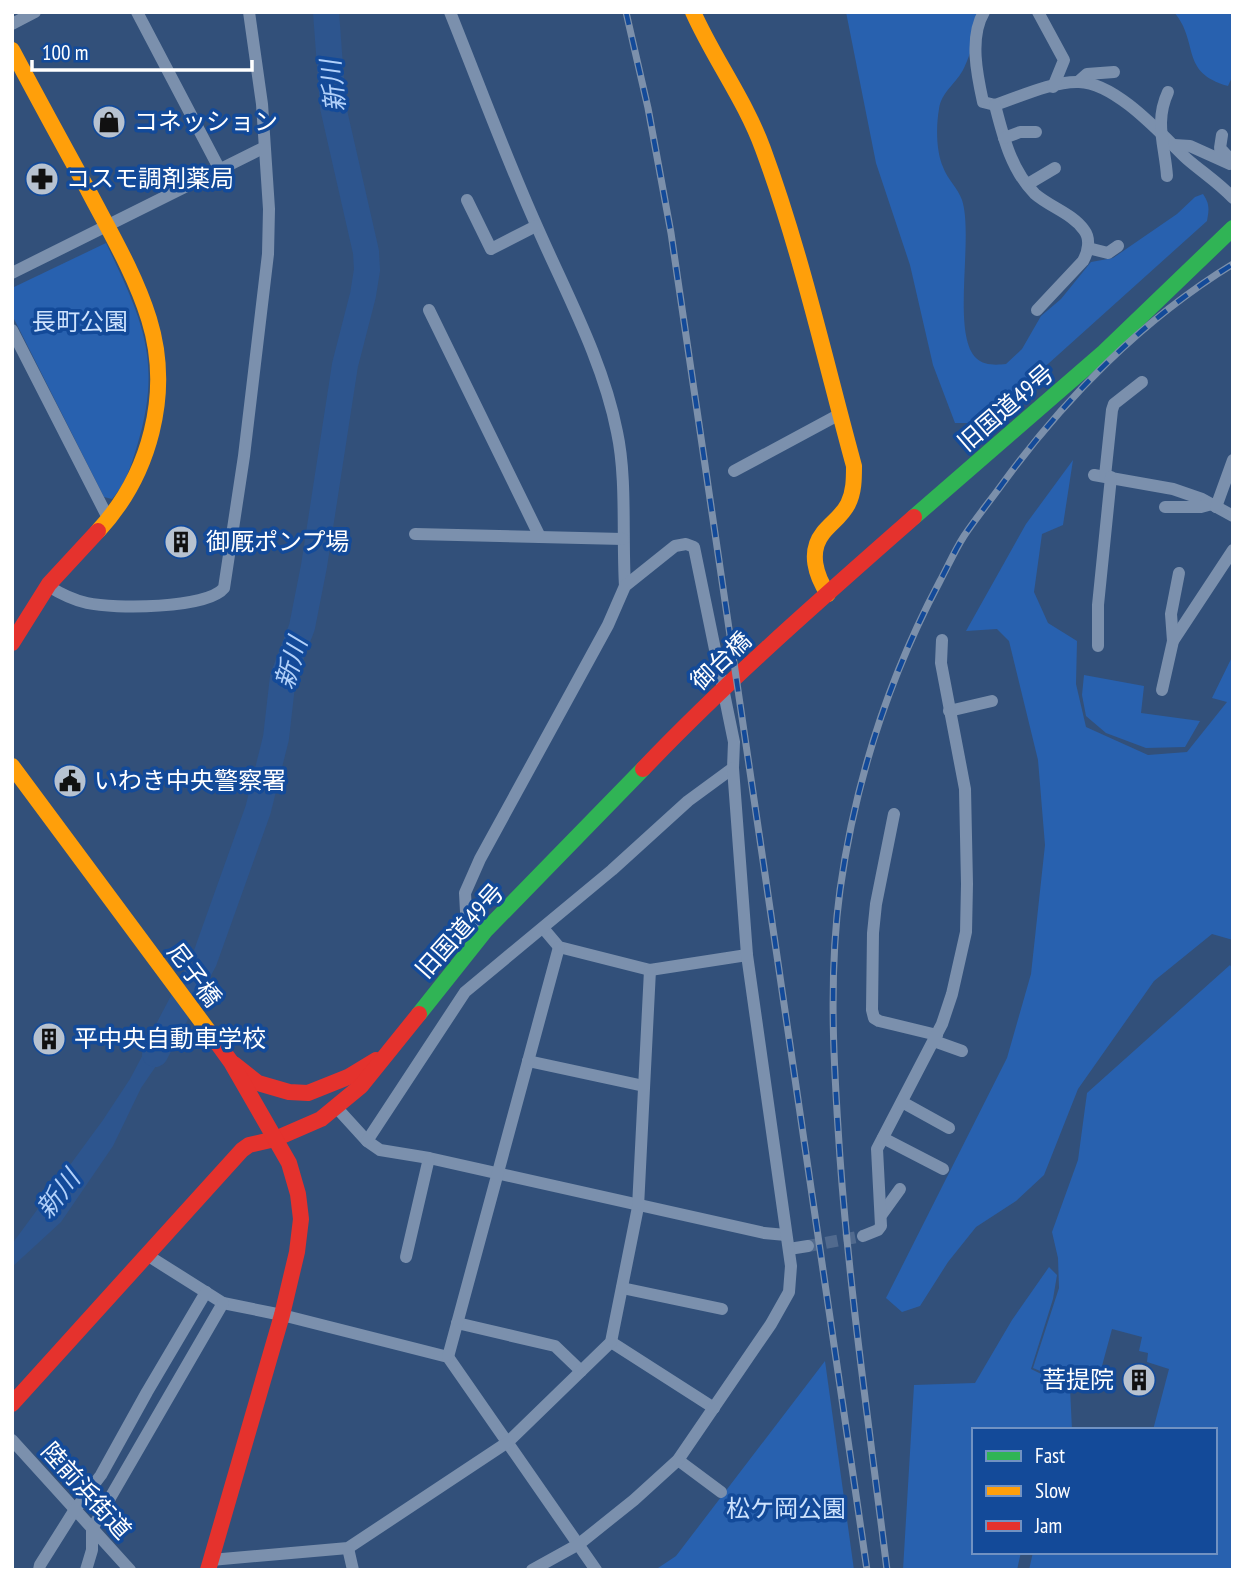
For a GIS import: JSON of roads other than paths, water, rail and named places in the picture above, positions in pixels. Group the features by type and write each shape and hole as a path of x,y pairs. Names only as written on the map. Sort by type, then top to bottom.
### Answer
{"street":[{"path":"12,24 35,12"},
{"path":"137,12 219,170"},
{"path":"48,586 64,596 105,606 181,605 220,594 224,588 244,456 268,254 269,209 262,104 249,12"},
{"path":"450,12 536,226 608,393 618,435 623,498 625,586 608,625 492,835 465,893 466,912 485,931"},
{"path":"693,12 709,47 724,67 762,146 786,216 854,466 854,487 848,505 821,536 814,559 818,580 828,594"},
{"path":"984,12 978,21 975,41 983,102 995,105 1078,82 1105,88 1160,132 1233,198"},
{"path":"1038,12 1063,60 1053,87"},
{"path":"12,50 107,226 144,307 158,360 158,384 146,455 127,494 48,586 14,633"},
{"path":"1078,82 1087,75 1114,72"},
{"path":"1167,176 1160,132 1162,108 1168,92"},
{"path":"995,105 1013,163 1034,193 1086,232 1088,248 1083,261 1037,310"},
{"path":"1004,138 1020,132 1036,132"},
{"path":"1174,145 1190,146 1230,164 1230,159 1220,148 1222,135"},
{"path":"12,273 263,148"},
{"path":"1028,184 1055,168"},
{"path":"467,200 491,248 536,226"},
{"name":"旧国道49号","path":"803,615 1104,352 1233,228"},
{"path":"1088,248 1108,253 1118,246"},
{"path":"429,310 540,537"},
{"path":"12,330 108,518"},
{"path":"1098,646 1103,476 1111,410 1114,404 1142,382"},
{"path":"734,471 840,414"},
{"path":"1214,506 1233,460"},
{"path":"1103,476 1173,489 1233,516"},
{"path":"1166,507 1214,506"},
{"path":"415,534 623,539"},
{"path":"532,1570 579,1544 678,1460 771,1324 789,1292 792,1266 747,955 733,768 734,742 694,547 686,544 675,546 625,586"},
{"path":"1173,641 1233,550"},
{"path":"1162,690 1173,641 1171,614 1179,573"},
{"name":"御台橋","path":"671,739 803,615"},
{"path":"863,1236 878,1230 882,1214 877,1149 935,1038 952,994 961,958 967,911 965,789 941,663 942,640"},
{"path":"949,711 992,701"},
{"name":"旧国道49号","path":"12,1404 242,1150 321,1119 362,1086 485,931 671,739"},
{"name":"尼子橋","path":"12,766 231,1062"},
{"path":"368,1141 465,992 543,928 688,801 733,768"},
{"path":"894,814 874,923 874,1018 935,1038 961,1051"},
{"path":"543,928 559,947 650,970 747,955"},
{"path":"448,1357 559,947"},
{"path":"231,1062 289,1163 298,1194 301,1219 298,1252 282,1315 210,1565 348,1548 508,1442 611,1342 638,1207 650,970"},
{"path":"231,1062 258,1083 289,1092 309,1093 348,1077 387,1054"},
{"path":"528,1061 644,1086"},
{"path":"902,1102 949,1128"},
{"path":"336,1107 380,1150 429,1158 764,1234 786,1235"},
{"path":"883,1138 943,1169"},
{"path":"405,1257 429,1158"},
{"path":"882,1214 900,1189"},
{"path":"789,1249 808,1246"},
{"path":"147,1255 223,1303 282,1315 448,1357 596,1570"},
{"path":"622,1288 722,1309"},
{"path":"39,1570 74,1511 102,1475 206,1292"},
{"path":"86,1570 92,1550 92,1528 223,1303"},
{"path":"457,1323 555,1346 582,1371"},
{"path":"611,1342 714,1408"},
{"name":"陸前浜街道","path":"12,1440 130,1570"},
{"path":"678,1460 721,1492"},
{"path":"348,1548 353,1570"}],"water":[{"path":"165,1013 181,1034 141,1088 113,1146 61,1222 12,1267 12,1244 103,1120 130,1079"}],"waterway":[{"name":"新川","path":"155,1054 204,961 258,810 276,738 283,677 302,627 345,365 363,295 367,270 366,252 333,107 326,12"}],"tunnel":[{"path":"808,1246 863,1236"}],"railway":[{"path":"626,12 648,108 671,233 867,1570"},
{"path":"887,1570 849,1261 833,1024 834,957 840,890 865,770 876,731 905,655 955,552 973,523 1052,421 1108,362 1168,309 1233,264"}],"place":[{"name":"コネッション","path":"109,122"},
{"name":"コスモ調剤薬局","path":"42,179"},
{"name":"御厩ポンプ場","path":"181,542"},
{"name":"いわき中央警察署","path":"70,781"},
{"name":"平中央自動車学校","path":"49,1039"},
{"name":"菩提院","path":"1139,1380"}],"park label":[{"name":"長町公園","path":"80,322"},
{"name":"松ケ岡公園","path":"786,1509"}]}
